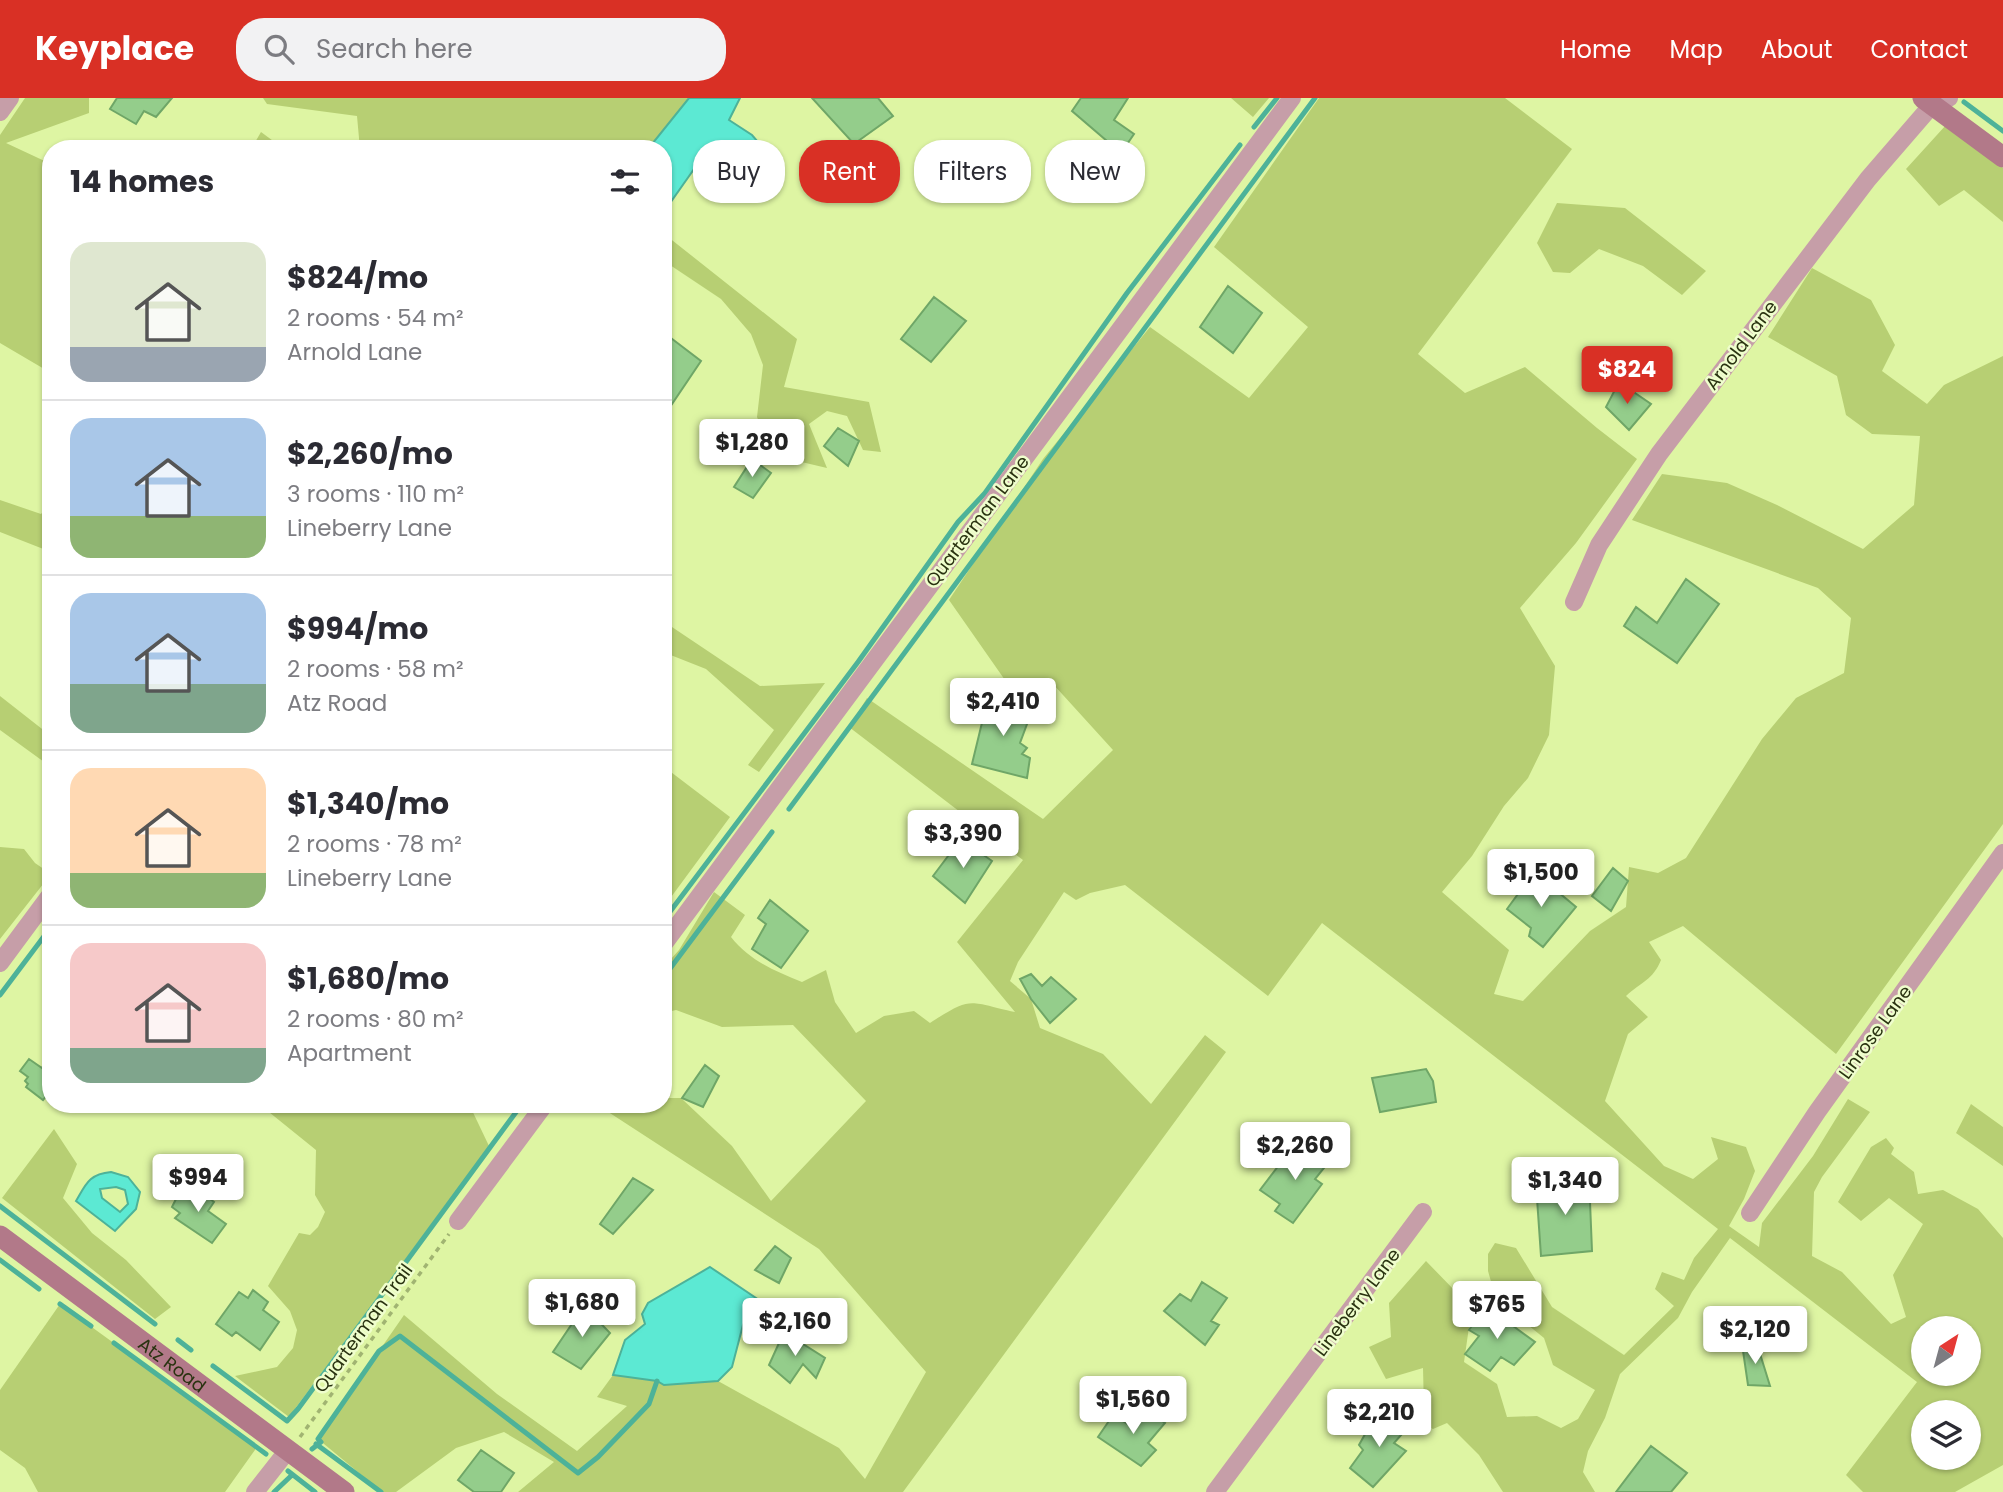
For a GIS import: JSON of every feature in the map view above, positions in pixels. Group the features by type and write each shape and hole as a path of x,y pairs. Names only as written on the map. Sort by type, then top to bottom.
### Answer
{"street":[{"path":"0,112 10,98"},
{"name":"Quarterman Lane","path":"672,932 1292,98"},
{"path":"1935,100 2003,157"},
{"name":"Arnold Lane","path":"1574,601 1599,545 1659,454 1868,179 1935,100"},
{"name":"Linrose Lane","path":"1750,1213 1817,1112 2003,853"},
{"path":"0,963 42,906"},
{"path":"458,1221 538,1113"},
{"name":"Lineberry Lane","path":"1215,1492 1423,1212"},
{"name":"Atz Road","path":"0,1236 344,1492"},
{"path":"255,1492 288,1450"}],"path":[{"name":"Quarterman Trail","path":"288,1450 310,1424 458,1221"}],"green space":[{"path":"25,98 89,98 89,113 6,143 42,160 42,368 0,343 0,135"},
{"path":"263,98 689,98 655,140 359,140 357,116 267,104"},
{"path":"1231,98 1269,98 1253,117"},
{"path":"1319,98 1505,98 1572,149 1418,354 1465,393 1525,367 1637,459 1576,543 1520,608 1555,666 1549,735 1528,778 1504,806 1472,856 1442,892 1509,950 1494,994 1523,1001 1590,931 1626,907 1629,867 1658,873 1686,858 1762,739 1796,698 1844,673 1851,618 1818,588 1632,520 1662,474 1727,483 1863,549 1914,505 1920,436 1872,434 1846,415 1837,376 1768,337 1812,268 1871,300 1895,345 1882,371 1927,404 1944,385 2003,356 2003,824 1836,1054 1683,926 1649,942 1661,960 1650,976 1626,996 1648,1017 1628,1034 1605,1101 1664,1166 1693,1179 1718,1159 1711,1137 1746,1147 1755,1171 1729,1226 1759,1247 1762,1223 1813,1156 1848,1099 1870,1112 1814,1192 1812,1256 1842,1272 1891,1324 1906,1317 1893,1275 1923,1224 1889,1198 1861,1221 1838,1202 1871,1147 1886,1138 1894,1148 1891,1154 1914,1172 1918,1194 1943,1190 1978,1209 2003,1238 2003,1465 1955,1492 1863,1492 1846,1475 1914,1386 1981,1386 1981,1316 1911,1316 1911,1377 1730,1238 1692,1292 1678,1318 1620,1374 1605,1418 1588,1451 1583,1472 1595,1492 1503,1492 1479,1455 1447,1423 1433,1429 1412,1418 1424,1409 1423,1368 1386,1379 1369,1347 1391,1337 1389,1303 1426,1261 1458,1294 1470,1320 1464,1362 1497,1384 1507,1417 1537,1416 1561,1428 1578,1419 1595,1390 1553,1365 1544,1338 1496,1299 1488,1271 1488,1254 1495,1243 1516,1248 1552,1307 1624,1355 1674,1306 1655,1289 1662,1272 1684,1280 1694,1258 1718,1229 1322,923 1268,996 1125,885 1090,893 1076,900 1064,892 1018,962 1010,981 1031,999 1040,1028 1103,1054 1151,1104 1205,1035 1226,1052 903,1492 518,1492 554,1462 504,1432 456,1448 396,1492 382,1492 318,1439 404,1315 497,1394 577,1451 627,1406 597,1397 613,1375 657,1381 664,1385 718,1381 839,1448 865,1479 926,1372 819,1249 610,1113 672,1113 672,1098 681,1098 732,1146 771,1201 866,1101 793,1025 722,1027 676,1010 672,1011 672,958 714,892 745,915 731,937 755,959 802,982 826,970 835,1002 856,1033 884,1016 914,1011 930,1023 955,1008 971,1003 1015,1012 957,942 1023,860 849,727 867,698 1043,819 1113,750 1053,684 1007,683 949,600 1043,459 1150,327 1249,398 1308,327 1214,247"},
{"path":"1946,125 2003,168 2003,222 1964,190 1939,206 1906,169"},
{"path":"261,132 272,140 256,140"},
{"path":"1557,203 1625,208 1706,271 1682,295 1643,266 1599,249 1570,273 1553,272 1537,243"},
{"path":"672,240 797,339 784,387 869,402 881,452 863,450 847,416 827,411 809,424 827,468 793,460 768,445 757,417 763,365 751,334 721,299 672,266"},
{"path":"0,500 42,513 42,548 0,532"},
{"path":"672,627 760,686 825,683 759,772 748,765 774,730 706,669 672,656"},
{"path":"0,696 42,729 42,760 0,730"},
{"path":"672,773 730,817 672,896"},
{"path":"0,847 24,849 42,868 42,885 0,939"},
{"path":"1971,1104 2003,1127 2003,1166 1956,1133"},
{"path":"270,1113 473,1113 489,1146 289,1417 235,1376 277,1367 293,1348 297,1330 290,1311 268,1286 299,1233 310,1235 318,1227 325,1212 315,1195 316,1150"},
{"path":"54,1129 77,1164 63,1198 92,1233 126,1260 171,1307 155,1319 2,1198"},
{"path":"60,1304 257,1447 225,1492 38,1492 25,1468 0,1450 0,1390"}],"water":[{"path":"689,98 740,98 729,120 756,140 693,140 693,170 672,200 672,140 655,140"},
{"path":"111,1172 128,1177 140,1192 136,1209 115,1231 76,1201 89,1181 98,1175","holes":["116,1187 125,1190 128,1204 120,1212 102,1198 100,1189"]},
{"path":"710,1267 759,1300 743,1325 732,1367 718,1381 664,1385 657,1381 613,1375 625,1340 645,1324 642,1314 648,1303"}],"building":[{"path":"117,98 172,98 156,117 144,111 136,124 110,109"},
{"path":"812,98 878,98 893,116 860,140 850,140"},
{"path":"1081,98 1128,98 1114,120 1134,134 1130,140 1106,140 1072,111"},
{"path":"1228,286 1262,313 1233,353 1200,327"},
{"path":"934,297 966,321 931,362 901,339"},
{"path":"672,339 701,361 672,404"},
{"path":"1619,382 1651,404 1629,430 1606,407"},
{"path":"838,428 859,441 848,466 824,446"},
{"path":"752,459 771,473 753,498 734,487"},
{"path":"1686,579 1719,604 1677,663 1624,626 1636,607 1657,623"},
{"path":"988,698 1033,708 1020,743 1027,748 1022,754 1030,758 1027,778 972,764"},
{"path":"961,839 992,861 965,903 933,876"},
{"path":"1613,868 1628,881 1611,911 1592,896"},
{"path":"1534,872 1576,907 1543,947 1529,936 1531,928 1507,909"},
{"path":"770,900 808,931 781,968 752,949 766,924 758,918"},
{"path":"1031,974 1042,986 1051,977 1076,999 1050,1023 1031,999 1020,979"},
{"path":"29,1059 42,1068 42,1099 26,1087 28,1084 25,1081 28,1077 20,1071"},
{"path":"705,1065 719,1076 703,1107 682,1098"},
{"path":"1426,1069 1433,1081 1436,1102 1380,1112 1372,1078"},
{"path":"1295,1144 1299,1148 1302,1144 1328,1163 1315,1179 1322,1184 1293,1223 1275,1211 1280,1204 1260,1190"},
{"path":"1589,1177 1592,1251 1541,1256 1536,1184"},
{"path":"633,1178 653,1190 613,1234 600,1224"},
{"path":"193,1186 214,1202 208,1211 226,1224 212,1243 175,1218 180,1213 172,1207 178,1195 183,1198"},
{"path":"775,1246 791,1258 779,1283 755,1270"},
{"path":"1202,1282 1227,1298 1211,1321 1219,1325 1205,1345 1164,1311 1180,1294 1191,1301"},
{"path":"253,1290 268,1302 263,1310 279,1322 260,1350 236,1332 232,1336 216,1324 239,1292 248,1298"},
{"path":"584,1306 610,1333 581,1369 553,1352"},
{"path":"1486,1306 1535,1342 1514,1365 1501,1357 1490,1371 1465,1354 1479,1336 1469,1330"},
{"path":"784,1332 825,1358 816,1378 803,1364 790,1383 769,1365"},
{"path":"1742,1344 1757,1344 1770,1386 1748,1385"},
{"path":"1142,1407 1165,1423 1148,1443 1156,1450 1141,1466 1098,1437 1113,1415 1129,1425"},
{"path":"1378,1411 1409,1426 1394,1443 1406,1451 1373,1487 1350,1468 1363,1450 1359,1445"},
{"path":"1651,1446 1687,1473 1671,1492 1616,1492"},
{"path":"481,1450 514,1473 501,1492 474,1492 458,1480"}],"waterway":[{"path":"1254,127 1277,98"},
{"path":"789,809 1315,98"},
{"path":"1964,102 2003,131"},
{"path":"672,909 858,662 958,522 985,493 1127,293 1240,145"},
{"path":"672,966 772,832"},
{"path":"0,995 42,939"},
{"path":"213,1366 287,1421 515,1113"},
{"path":"0,1206 155,1324"},
{"path":"0,1260 39,1289"},
{"path":"60,1304 91,1326"},
{"path":"312,1449 321,1442 318,1439 379,1351 400,1336 578,1473 598,1457 649,1404 657,1381"},
{"path":"178,1340 191,1350"},
{"path":"114,1343 266,1454"},
{"path":"316,1444 381,1492"},
{"path":"288,1471 315,1492"},
{"path":"274,1492 292,1475"}]}
